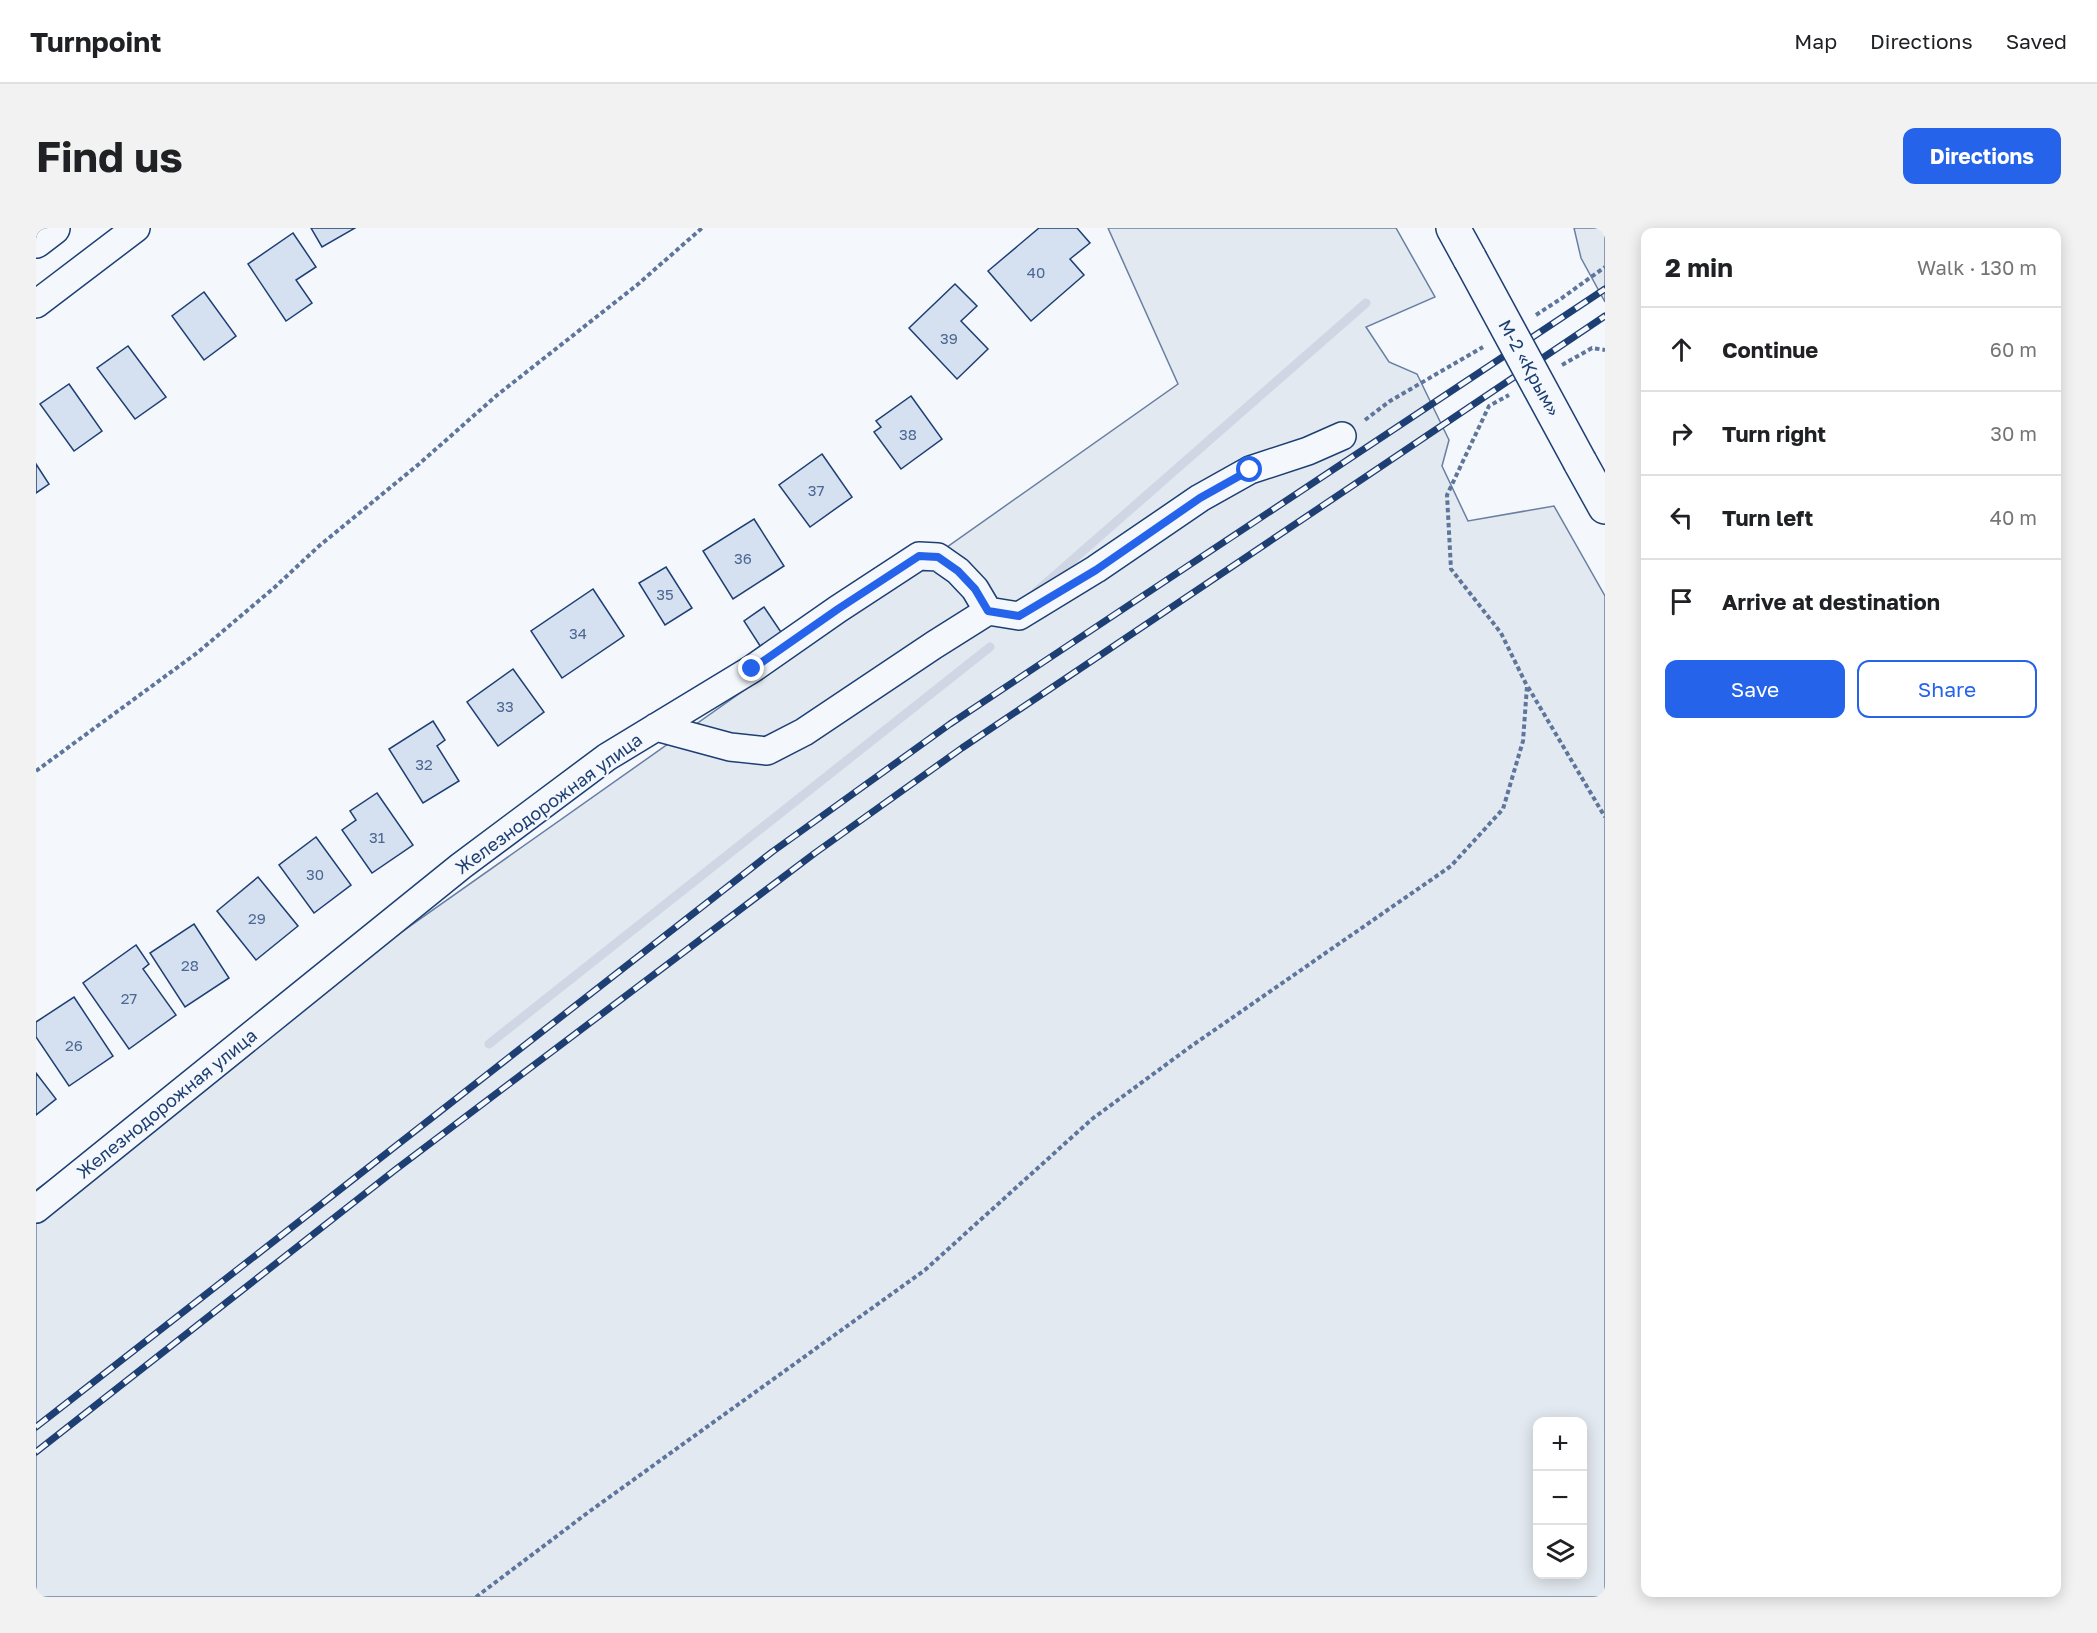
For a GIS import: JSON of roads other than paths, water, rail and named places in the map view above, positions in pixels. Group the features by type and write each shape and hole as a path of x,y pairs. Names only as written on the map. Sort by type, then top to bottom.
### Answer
{"main road":[{"path":"36,241 53,228"},
{"name":"М-2 «Крым»","path":"1453,228 1605,507"}],"street":[{"path":"36,304 136,228"},
{"path":"656,727 730,747 767,751 804,732 988,611 1019,616 1096,570 1200,498 1250,470 1308,451 1342,436"},
{"name":"Железнодорожная улица","path":"36,1209 461,866 607,757 752,669 919,556 938,557 958,571 975,589 988,611"}],"waterway":[{"path":"1036,592 1366,303"},
{"path":"489,1044 990,647"}],"railway":[{"path":"36,1427 772,852 950,724 1605,289"},
{"path":"36,1452 395,1170 815,853 962,748 1605,316"}]}
